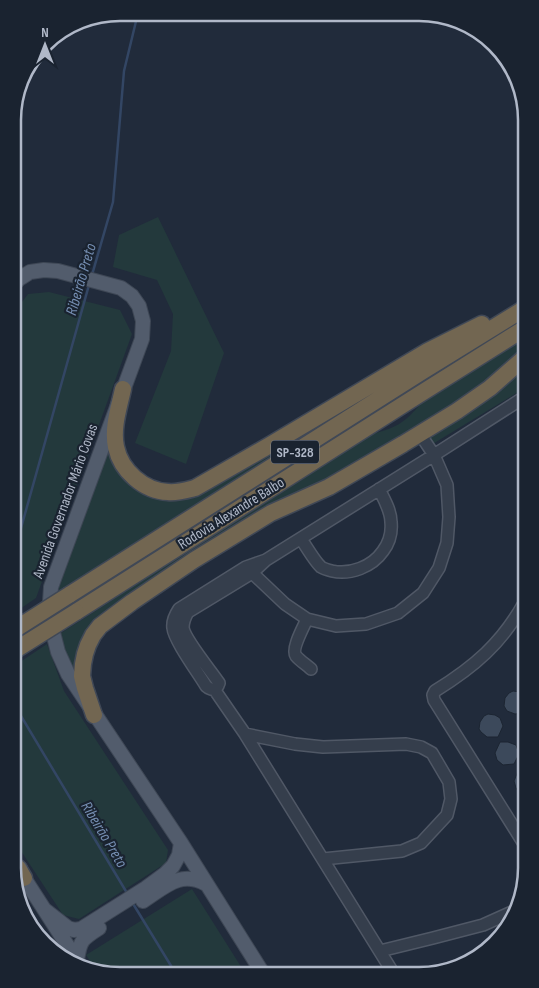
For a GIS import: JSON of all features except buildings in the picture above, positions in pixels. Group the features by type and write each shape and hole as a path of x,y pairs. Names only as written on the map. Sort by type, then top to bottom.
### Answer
{"highway":[{"path":"123,389 115,429 116,447 123,464 134,478 150,488 168,492 186,491 195,488 270,446 428,351 518,306"},
{"name":"Rodovia Alexandre Balbo","path":"21,625 518,312"},
{"name":"Rodovia Alexandre Balbo","path":"21,646 518,333"},
{"path":"94,715 82,676 85,654 100,626 194,560 271,513 329,487 479,397 518,363"}],"main road":[{"name":"Avenida Governador Mário Covas","path":"21,278 30,272 58,271 121,288 132,296 139,306 143,321 142,339 51,587 50,617 58,652 68,674 181,843 259,967"},
{"path":"149,892 173,866 181,843"},
{"path":"21,872 73,954"},
{"path":"45,910 68,928 74,930 81,929 115,913 149,892 175,881 184,878 198,880 206,884"},
{"path":"78,957 79,945 84,938 115,913"}],"street":[{"path":"390,967 245,734 214,689 206,686 175,636 172,627 174,618 179,609 266,560 518,401"},
{"path":"249,570 285,604 307,619 336,626 366,624 398,613 423,593 439,568 448,543 450,517 447,485 434,455 420,434"},
{"path":"301,538 322,567 328,570 348,572 378,558 389,542 391,521 390,512 379,489"},
{"path":"518,613 494,646 470,668 435,691 433,695 434,700 518,824"},
{"path":"307,619 295,646 295,652 296,656 311,669"},
{"path":"245,734 295,744 323,747 406,744 421,747 432,753 450,782 452,799 447,815 421,843 402,851 323,860"},
{"path":"380,951 483,925 505,915"}],"green space":[{"path":"158,217 224,353 186,464 135,443 171,351 173,314 157,280 113,267 119,235"},
{"path":"49,292 120,310 132,334 36,598 21,608 21,303 28,294"},
{"path":"518,318 518,328 77,604 75,597"},
{"path":"518,342 518,356 477,392 103,616 76,677 58,635 368,435 399,424 422,402"},
{"path":"440,351 59,591 59,584 109,449 161,498"},
{"path":"518,370 518,392 431,445 428,440 429,437"},
{"path":"47,644 64,691 168,850 166,863 79,919 63,915 21,851 21,661"},
{"path":"192,889 241,967 108,966 90,961 86,955"}],"waterway":[{"name":"Ribeirão Preto","path":"92,275 113,202 124,71 136,21"},
{"name":"Ribeirão Preto","path":"21,528 89,285"},
{"name":"Ribeirão Preto","path":"21,716 127,893"},
{"name":"Ribeirão Preto","path":"132,902 172,967"}]}
